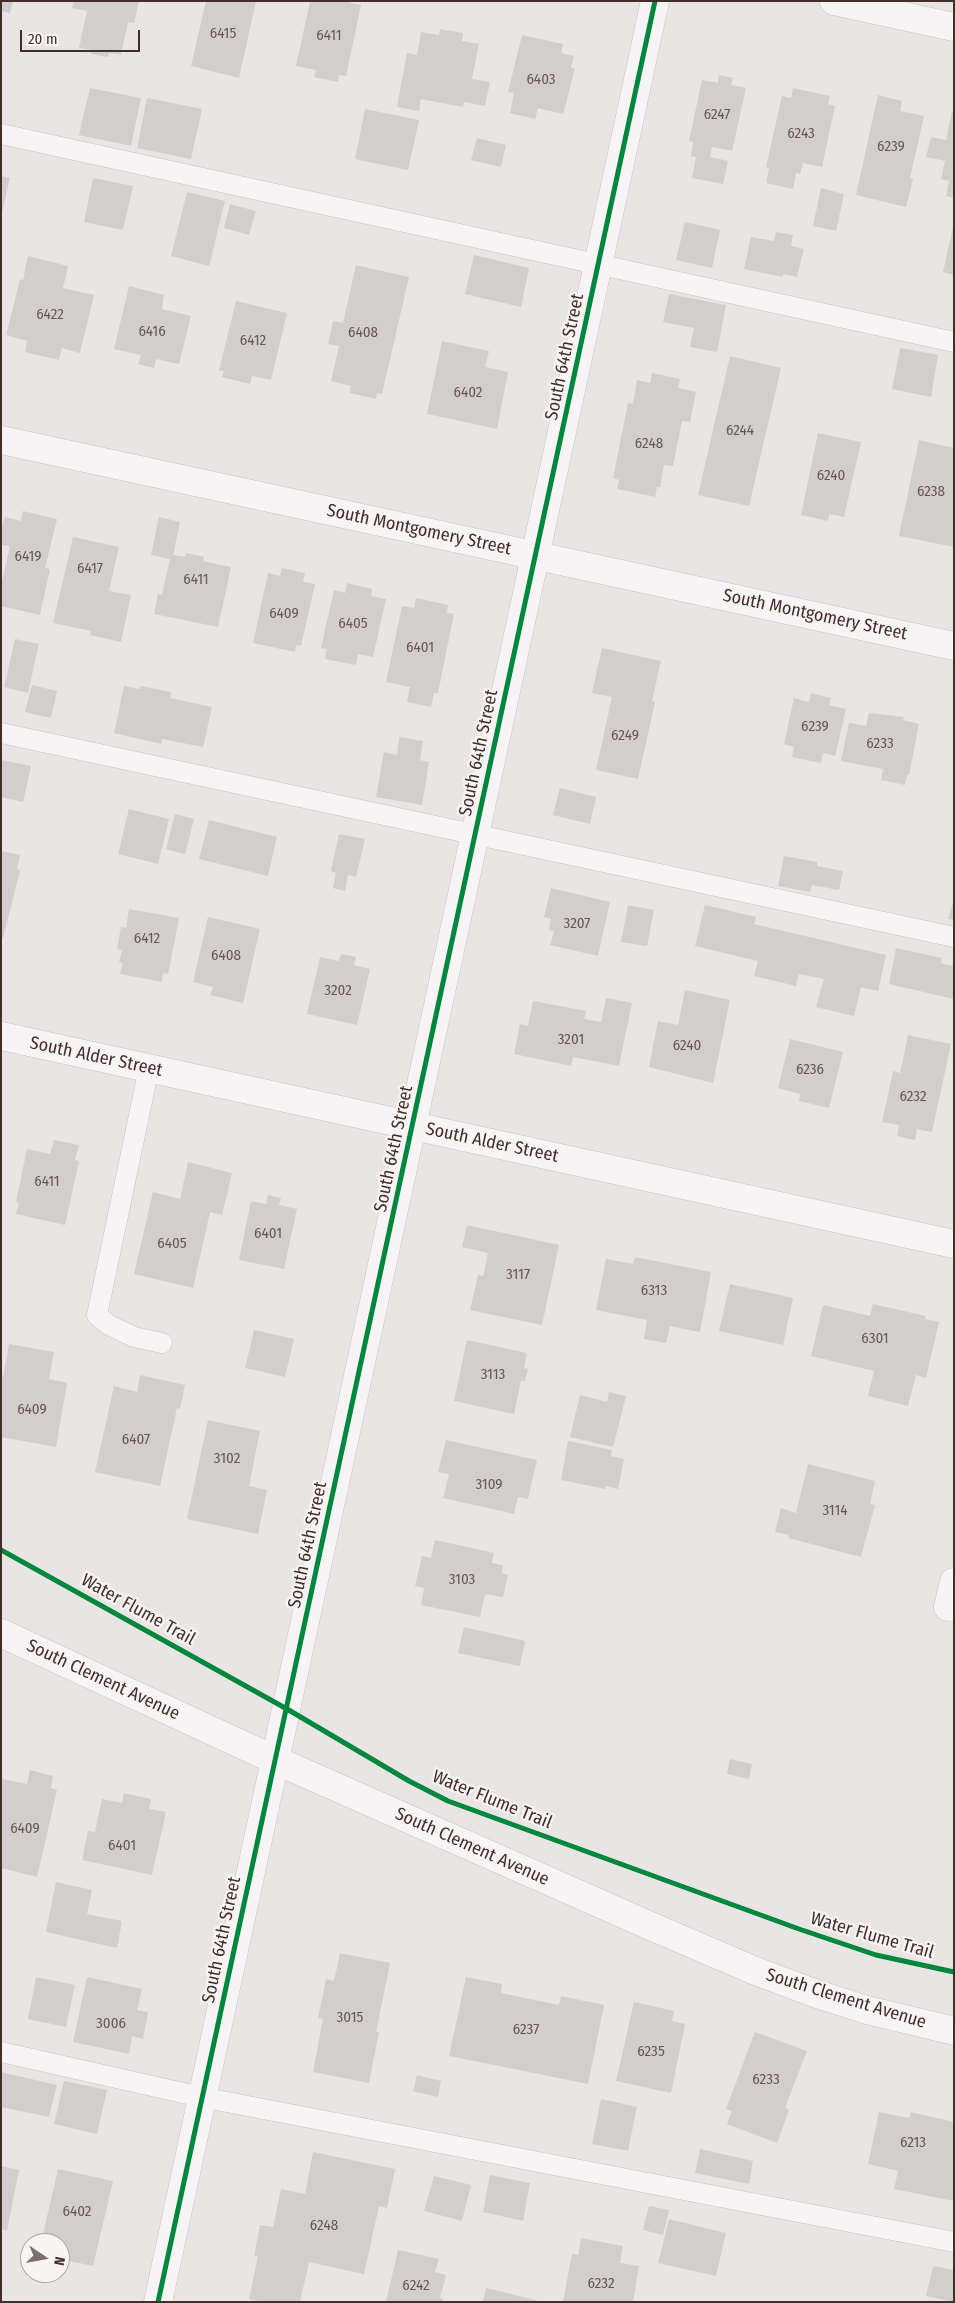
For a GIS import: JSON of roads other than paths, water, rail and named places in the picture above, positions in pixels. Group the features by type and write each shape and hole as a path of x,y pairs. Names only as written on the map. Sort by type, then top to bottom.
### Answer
{"street":[{"name":"South 64th Street","path":"158,2302 655,1"},
{"path":"834,1 954,28"},
{"name":"South Montgomery Street","path":"1,440 954,646"},
{"name":"South Alder Street","path":"1,1036 954,1244"},
{"name":"South Clement Avenue","path":"1,1633 275,1760 753,1970 867,2010 954,2031"}],"lane":[{"path":"1,134 954,342"},
{"path":"1,732 954,937"},
{"path":"149,1068 97,1316 109,1325 134,1337 162,1343"},
{"path":"1,2052 201,2096 954,2242"}]}
